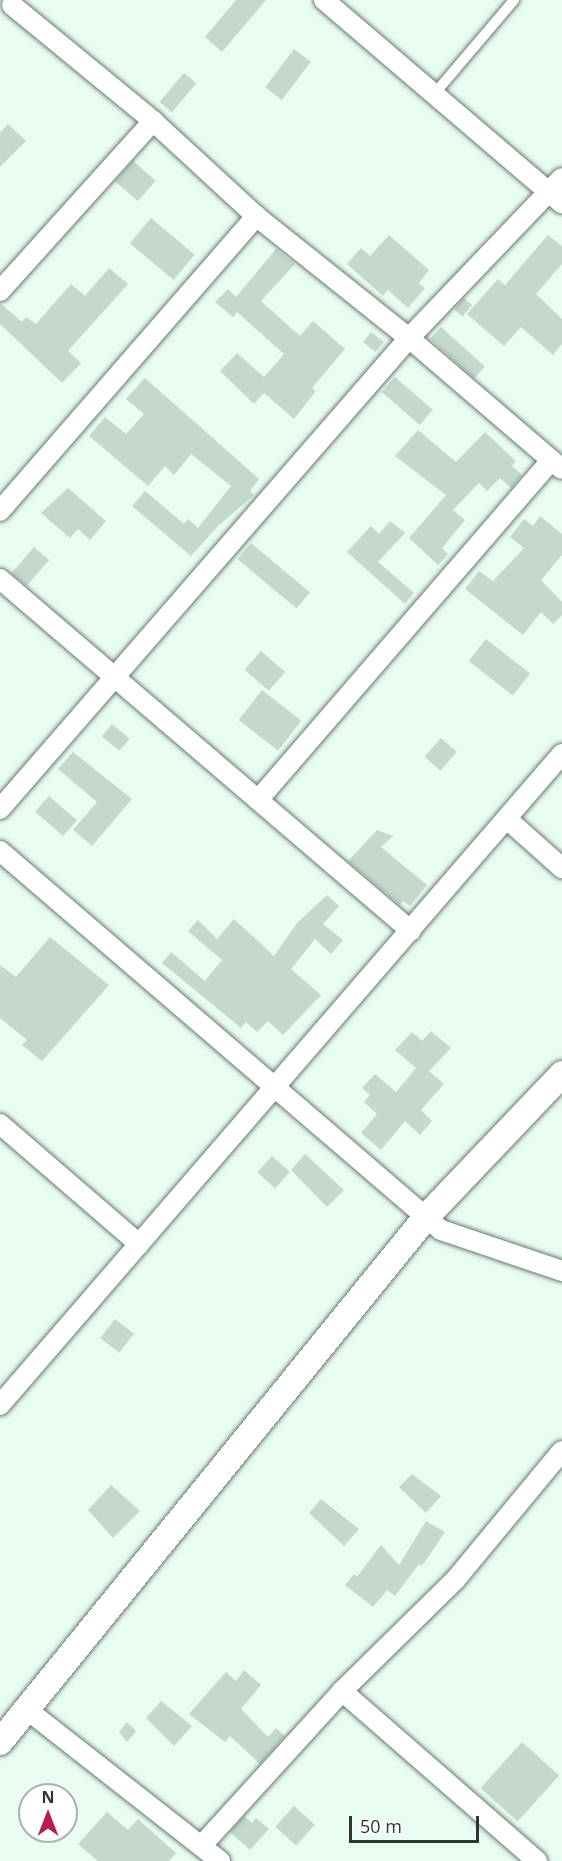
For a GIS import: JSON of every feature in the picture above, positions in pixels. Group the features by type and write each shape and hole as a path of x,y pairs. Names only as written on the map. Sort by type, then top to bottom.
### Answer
{"street":[{"path":"0,809 409,338 557,191 324,0"},
{"path":"10,8 153,121 256,216 409,338 557,465 258,800"},
{"path":"0,291 153,121"},
{"path":"0,511 256,216"},
{"path":"0,579 411,931"},
{"path":"0,1405 562,754"},
{"path":"507,819 562,868"},
{"path":"0,851 427,1216 456,1236 562,1271"},
{"path":"0,1742 25,1708 427,1216 562,1074"},
{"path":"0,1124 139,1244"},
{"path":"203,1844 342,1691 456,1579 562,1451"},
{"path":"342,1691 537,1861"},
{"path":"25,1708 102,1770 203,1844 220,1861"}],"lane":[{"path":"436,92 514,0"}],"building":[{"path":"236,0 266,0 222,52 205,37"},
{"path":"294,49 311,62 282,100 265,87"},
{"path":"184,73 196,83 172,112 160,102"},
{"path":"8,124 26,141 0,167 0,133"},
{"path":"133,161 156,181 138,201 115,181"},
{"path":"151,218 195,255 173,280 130,243"},
{"path":"389,235 429,270 419,283 425,288 408,308 388,290 383,296 347,264 361,248 370,256"},
{"path":"548,235 562,246 562,264 536,294 562,319 562,344 553,355 521,327 504,346 467,314 498,279 505,285"},
{"path":"276,249 295,264 261,301 300,336 313,321 345,349 312,388 316,391 294,419 264,393 254,404 220,371 237,353 264,377 284,354 237,312 233,317 215,302 228,289 236,297"},
{"path":"109,268 128,284 68,351 81,363 62,383 0,324 0,303 22,322 26,317 36,324 71,284 85,296"},
{"path":"464,298 472,305 462,317 454,309"},
{"path":"441,327 485,366 474,378 430,339"},
{"path":"371,332 384,342 376,352 363,342"},
{"path":"395,377 433,410 420,425 382,392"},
{"path":"145,378 259,479 250,491 254,495 218,526 191,556 132,506 145,491 184,524 188,519 198,528 231,486 191,454 174,475 165,466 148,486 89,436 105,417 126,434 144,414 126,399"},
{"path":"418,430 456,462 485,432 516,461 512,466 522,475 511,488 500,478 487,491 479,483 453,510 465,520 442,548 448,554 438,565 409,538 446,495 395,456"},
{"path":"68,488 106,521 90,540 78,529 70,538 41,513"},
{"path":"540,516 562,534 562,555 541,580 562,602 562,615 553,624 541,612 523,635 465,589 479,571 493,581 524,548 510,537 524,519 533,526"},
{"path":"390,521 405,533 378,562 414,593 405,604 347,552 371,526 379,534"},
{"path":"251,543 310,592 296,609 238,559"},
{"path":"34,547 49,560 27,586 12,573"},
{"path":"486,639 530,673 513,696 469,661"},
{"path":"261,651 285,672 269,691 245,670"},
{"path":"262,690 301,721 278,751 239,720"},
{"path":"112,724 130,739 119,751 102,736"},
{"path":"441,738 457,752 440,771 425,757"},
{"path":"73,752 132,799 92,846 73,830 97,802 58,769"},
{"path":"49,796 77,820 63,836 35,812"},
{"path":"377,830 393,836 381,847 427,885 410,906 403,901 400,905 348,861"},
{"path":"327,895 339,906 323,924 343,940 331,954 315,939 291,969 321,995 283,1035 268,1021 257,1032 246,1022 241,1028 162,963 171,952 205,981 222,960 188,931 198,920 217,939 234,919 274,956 297,923"},
{"path":"50,937 109,985 42,1061 22,1045 27,1040 0,1018 0,965 16,977"},
{"path":"431,1031 451,1048 429,1071 444,1084 421,1110 432,1121 420,1135 405,1121 381,1150 361,1133 377,1114 364,1102 370,1095 362,1088 375,1074 396,1092 416,1068 395,1050 412,1032 422,1041"},
{"path":"305,1154 344,1190 327,1207 291,1170"},
{"path":"272,1156 290,1172 275,1188 257,1172"},
{"path":"115,1319 134,1334 119,1353 100,1338"},
{"path":"412,1474 441,1496 426,1513 399,1487"},
{"path":"111,1485 140,1511 113,1538 88,1510"},
{"path":"321,1499 359,1529 344,1546 309,1513"},
{"path":"426,1521 445,1532 422,1566 419,1564 395,1596 387,1590 373,1607 345,1585 354,1574 357,1577 381,1545 399,1565"},
{"path":"244,1670 261,1685 241,1709 268,1737 276,1728 285,1736 260,1764 230,1736 225,1742 189,1714 226,1672 236,1681"},
{"path":"161,1701 192,1726 174,1746 146,1718"},
{"path":"127,1722 136,1731 127,1742 119,1732"},
{"path":"522,1742 559,1775 518,1822 481,1788"},
{"path":"294,1806 315,1825 296,1846 275,1827"},
{"path":"107,1812 128,1830 138,1819 176,1853 169,1861 98,1861 78,1844"},
{"path":"244,1816 252,1823 256,1818 269,1829 250,1850 230,1832"}]}
